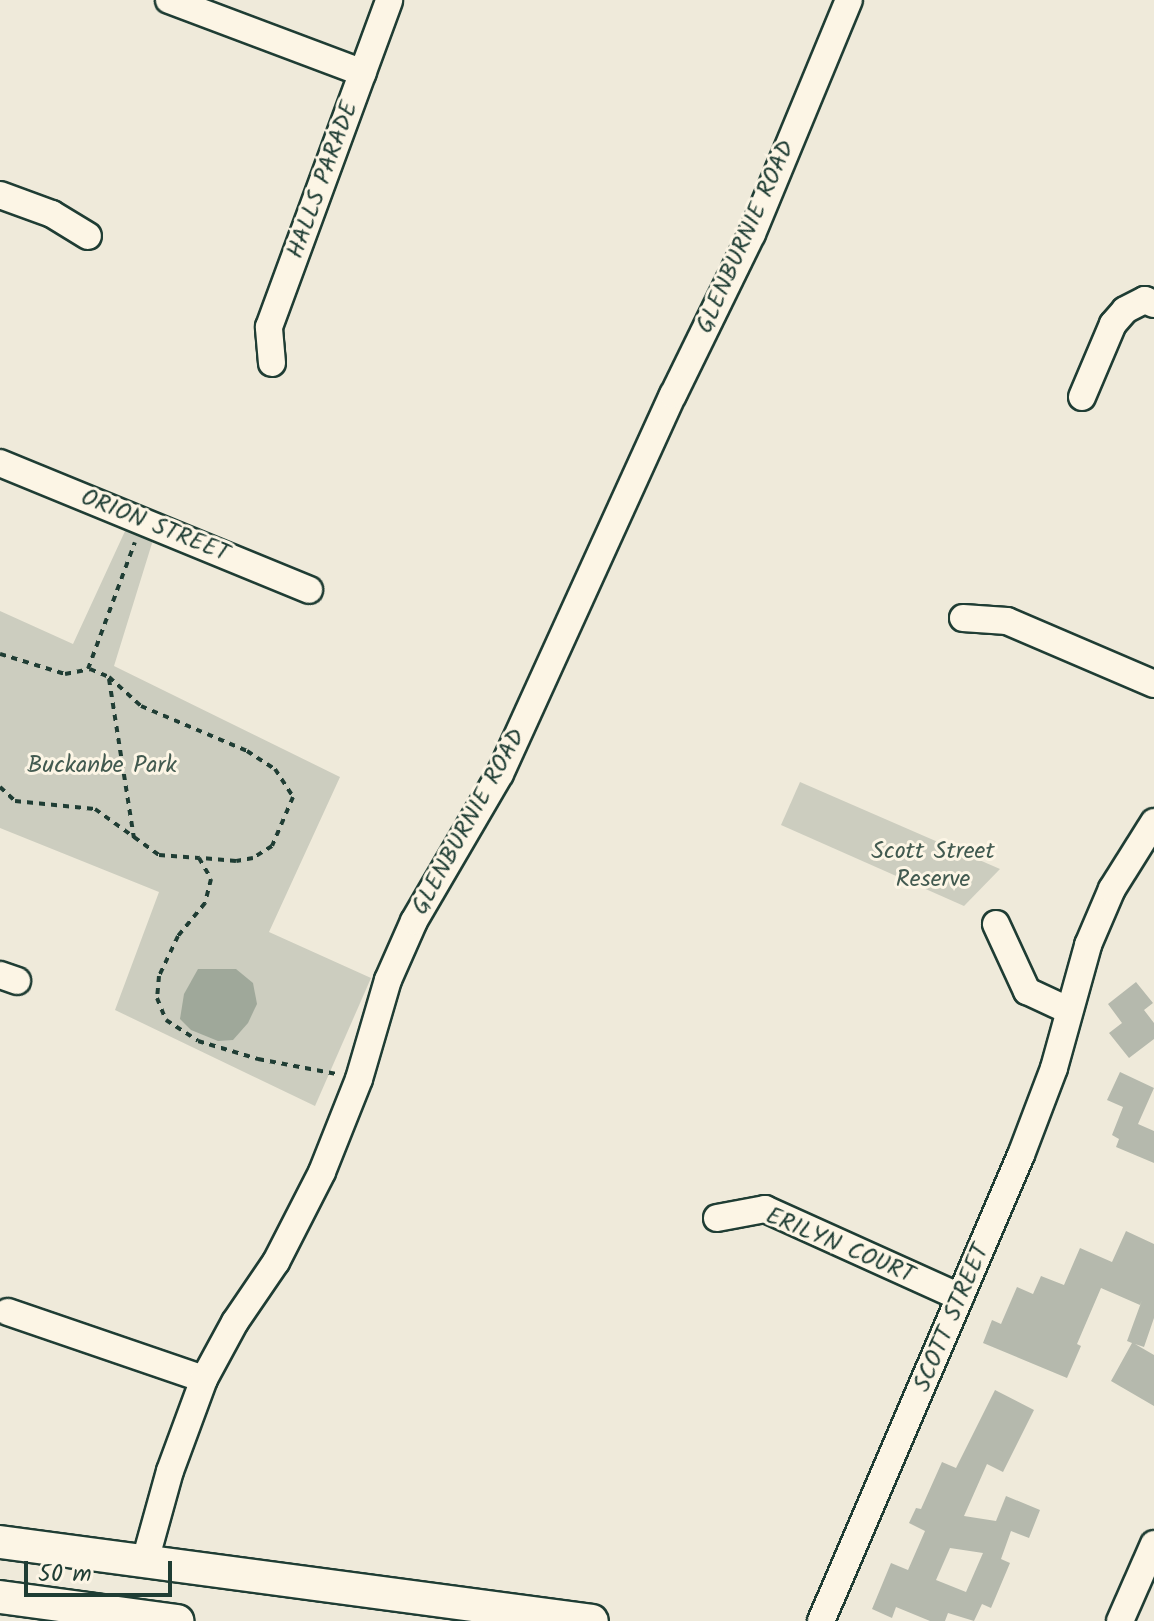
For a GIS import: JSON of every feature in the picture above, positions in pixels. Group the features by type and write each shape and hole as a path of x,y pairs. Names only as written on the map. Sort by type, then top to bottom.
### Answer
{"main road":[{"path":"0,1542 592,1621"},
{"path":"0,1597 48,1612 177,1621"}],"street":[{"path":"169,0 363,73"},
{"name":"HALLS PARADE","path":"272,363 269,327 389,0"},
{"name":"GLENBURNIE ROAD","path":"145,1561 170,1471 204,1379 235,1322 276,1262 322,1172 359,1079 388,980 414,921 500,774 673,395 752,234 849,0"},
{"path":"0,195 52,214 88,236"},
{"path":"1082,397 1113,324 1125,310 1145,300 1154,304"},
{"name":"ORION STREET","path":"0,463 309,590"},
{"path":"963,618 1007,621 1154,684"},
{"name":"SCOTT STREET","path":"821,1621 1054,1068 1088,945 1112,889 1151,833"},
{"path":"996,924 1027,991 1068,1010"},
{"name":"ERILYN COURT","path":"717,1218 765,1209 960,1297"},
{"path":"8,1312 204,1379"},
{"path":"1120,1621 1154,1544"}],"path":[{"path":"90,670 144,521"},
{"path":"0,654 65,674 90,670 109,677 141,706 247,751 275,769 293,797 272,846 253,858 236,861 159,855 95,809 15,801 0,787"},
{"path":"109,677 134,838"},
{"path":"199,858 211,879 205,903 178,936 159,976 157,998 166,1020 198,1041 258,1059 359,1079"}],"green space":[{"name":"Buckanbe Park","path":"126,529 153,540 114,666 340,777 269,932 371,978 315,1106 115,1010 159,892 0,828 0,611 73,644"},
{"name":"Scott Street Reserve","path":"800,782 1000,869 964,906 781,825"}],"shaded area":[{"path":"198,969 236,969 253,983 257,1004 248,1023 233,1040 218,1041 191,1030 180,1019 184,994"}],"building":[{"path":"1136,982 1153,1003 1144,1010 1154,1023 1154,1039 1129,1058 1109,1033 1122,1023 1108,1004"},
{"path":"1120,1072 1154,1088 1138,1124 1154,1131 1154,1163 1116,1147 1119,1139 1112,1135 1123,1107 1107,1100"},
{"path":"1126,1231 1154,1244 1154,1318 1144,1347 1135,1344 1154,1355 1154,1406 1111,1381 1132,1343 1127,1341 1142,1300 1140,1305 1101,1288 1077,1344 1081,1346 1067,1378 983,1343 992,1320 1001,1324 1017,1287 1033,1294 1041,1276 1064,1285 1080,1248 1112,1262"},
{"path":"995,1390 1034,1410 1003,1472 987,1464 964,1516 996,1521 1006,1496 1040,1510 1029,1538 1011,1531 1001,1559 1010,1563 991,1608 982,1604 974,1621 948,1613 945,1621 930,1621 896,1607 892,1618 872,1609 891,1563 908,1570 925,1531 909,1523 916,1508 921,1509 942,1462 956,1468","holes":["950,1548 983,1553 966,1592 936,1580"]}]}
